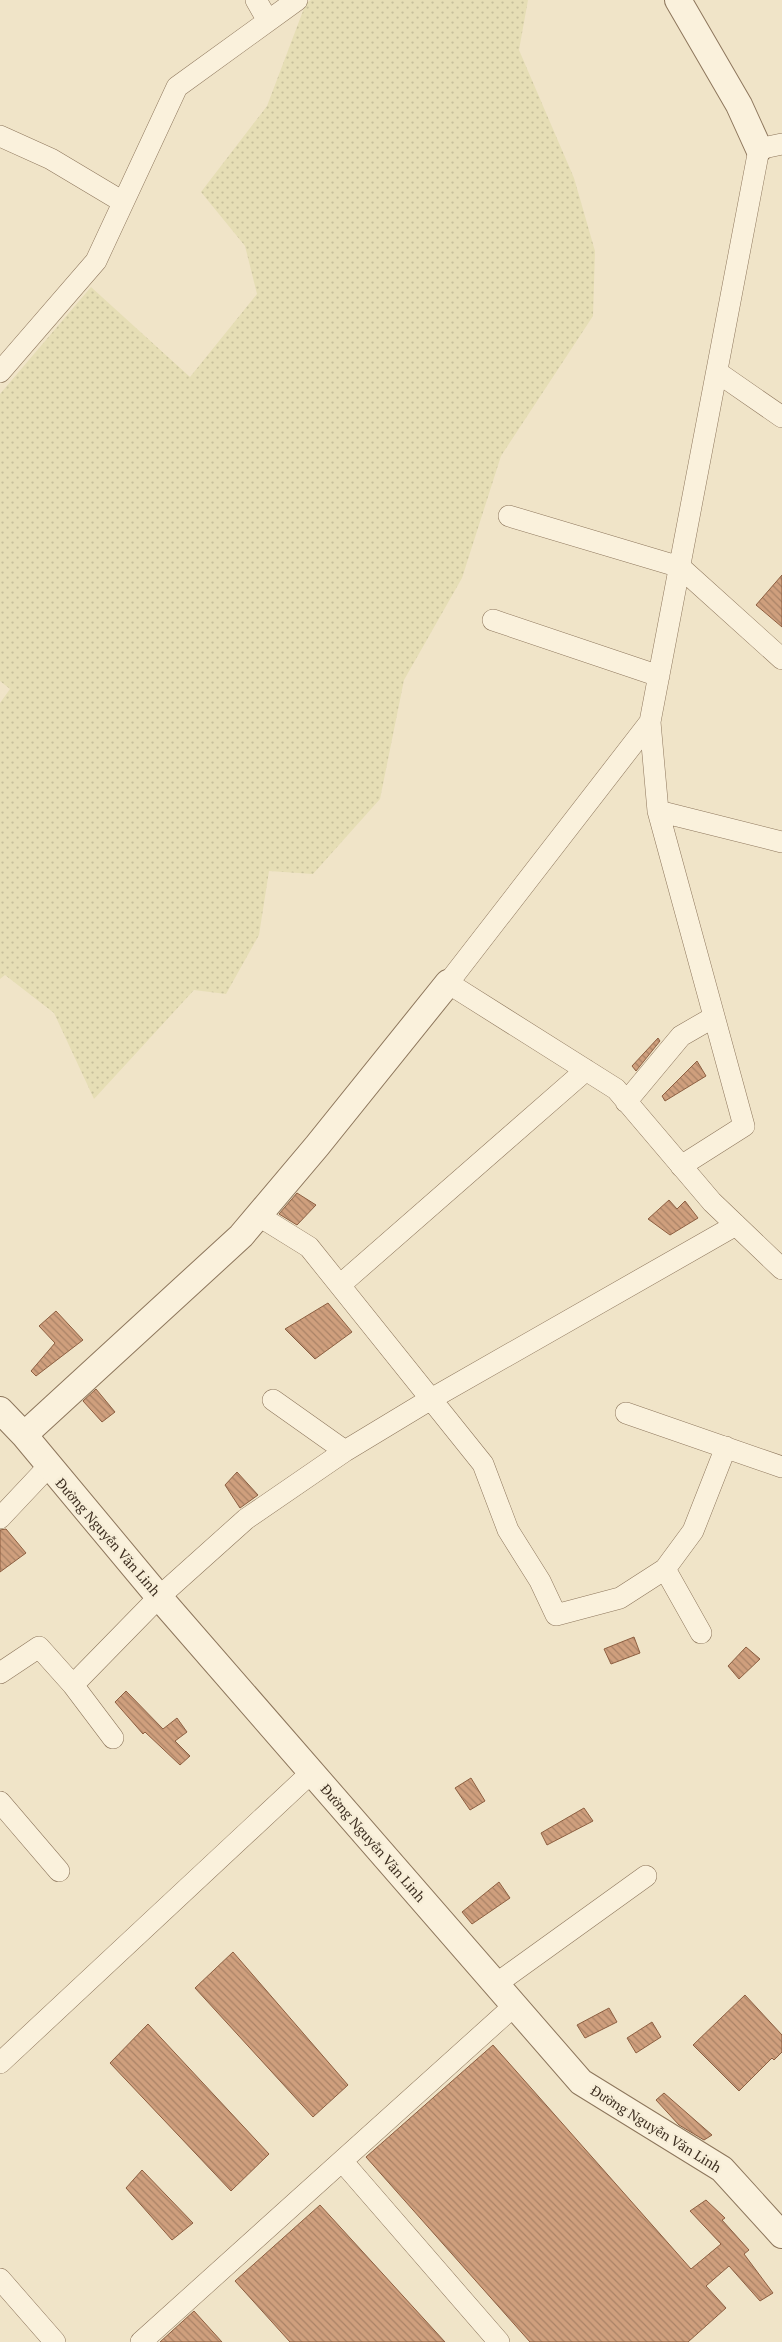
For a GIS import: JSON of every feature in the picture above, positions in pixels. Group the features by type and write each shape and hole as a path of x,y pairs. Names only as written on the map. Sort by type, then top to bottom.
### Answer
{"street":[{"path":"256,0 268,21"},
{"path":"0,372 96,261 177,87 297,0"},
{"path":"678,0 739,105 771,146 717,372 650,722 658,811 744,1126 681,1166"},
{"path":"0,136 51,159 123,202"},
{"path":"717,372 782,417"},
{"path":"509,516 680,566 782,659"},
{"path":"493,620 659,676"},
{"path":"24,1435 241,1236 259,1216 448,983 650,722"},
{"path":"658,811 782,842"},
{"path":"448,983 616,1089 712,1202 782,1269"},
{"path":"626,1102 681,1036 714,1017"},
{"path":"340,1285 586,1070"},
{"path":"259,1216 309,1247 483,1464 508,1530 540,1582 556,1615 620,1598 665,1568 693,1531 726,1447"},
{"path":"73,1685 160,1597 246,1519 345,1451 431,1399 736,1225"},
{"path":"273,1400 345,1451"},
{"name":"Đường Nguyễn Văn Linh","path":"0,1410 24,1435 48,1467 160,1597 582,2082 722,2169 782,2235"},
{"path":"626,1413 782,1467"},
{"path":"0,1518 48,1467"},
{"path":"665,1568 701,1633"},
{"path":"0,1673 39,1647 73,1685 113,1738"},
{"path":"0,2063 312,1772"},
{"path":"0,1802 59,1871"},
{"path":"496,1984 646,1876"},
{"path":"141,2342 515,2006"},
{"path":"342,2161 499,2342"},
{"path":"0,2279 55,2342"}],"shaded area":[{"path":"311,0 528,0 519,50 574,178 595,251 593,316 501,456 462,578 404,680 380,799 313,874 269,871 259,935 226,994 194,990 94,1099 54,1013 5,975 0,979 0,703 10,689 0,681 0,394 91,287 190,377 257,294 245,246 201,192 267,106 306,3"}],"building":[{"path":"782,575 782,627 756,605"},
{"path":"658,1038 660,1041 636,1071 632,1066"},
{"path":"697,1061 706,1076 665,1101 662,1096"},
{"path":"297,1193 316,1205 297,1225 279,1214"},
{"path":"669,1200 677,1209 685,1201 698,1218 670,1235 648,1219"},
{"path":"328,1303 352,1332 315,1359 285,1329"},
{"path":"56,1311 83,1340 36,1376 31,1371 55,1343 39,1326"},
{"path":"96,1389 115,1412 102,1422 83,1401"},
{"path":"237,1472 258,1495 240,1508 225,1485"},
{"path":"6,1529 26,1553 0,1572 0,1530"},
{"path":"634,1637 640,1653 611,1664 604,1649"},
{"path":"746,1647 760,1659 739,1679 728,1666"},
{"path":"126,1691 163,1729 177,1718 187,1732 175,1741 190,1756 180,1765 145,1732 143,1734 115,1702"},
{"path":"471,1778 485,1801 470,1810 455,1788"},
{"path":"584,1808 593,1821 547,1845 541,1833"},
{"path":"499,1882 510,1898 472,1924 462,1912"},
{"path":"233,1952 348,2085 313,2117 195,1988"},
{"path":"745,1995 782,2035 782,2052 774,2060 772,2058 739,2091 693,2045"},
{"path":"609,2008 617,2022 585,2038 577,2025"},
{"path":"652,2022 661,2037 636,2053 627,2038"},
{"path":"148,2024 269,2154 231,2191 110,2063"},
{"path":"493,2045 691,2269 721,2244 690,2211 706,2200 725,2218 722,2220 749,2250 744,2254 773,2293 760,2301 729,2266 706,2286 726,2308 688,2342 530,2342 366,2157"},
{"path":"664,2093 712,2135 704,2140 679,2125 656,2100"},
{"path":"142,2170 193,2223 172,2240 126,2188"},
{"path":"320,2205 445,2342 290,2342 235,2281"},
{"path":"194,2311 222,2342 160,2342"}]}
